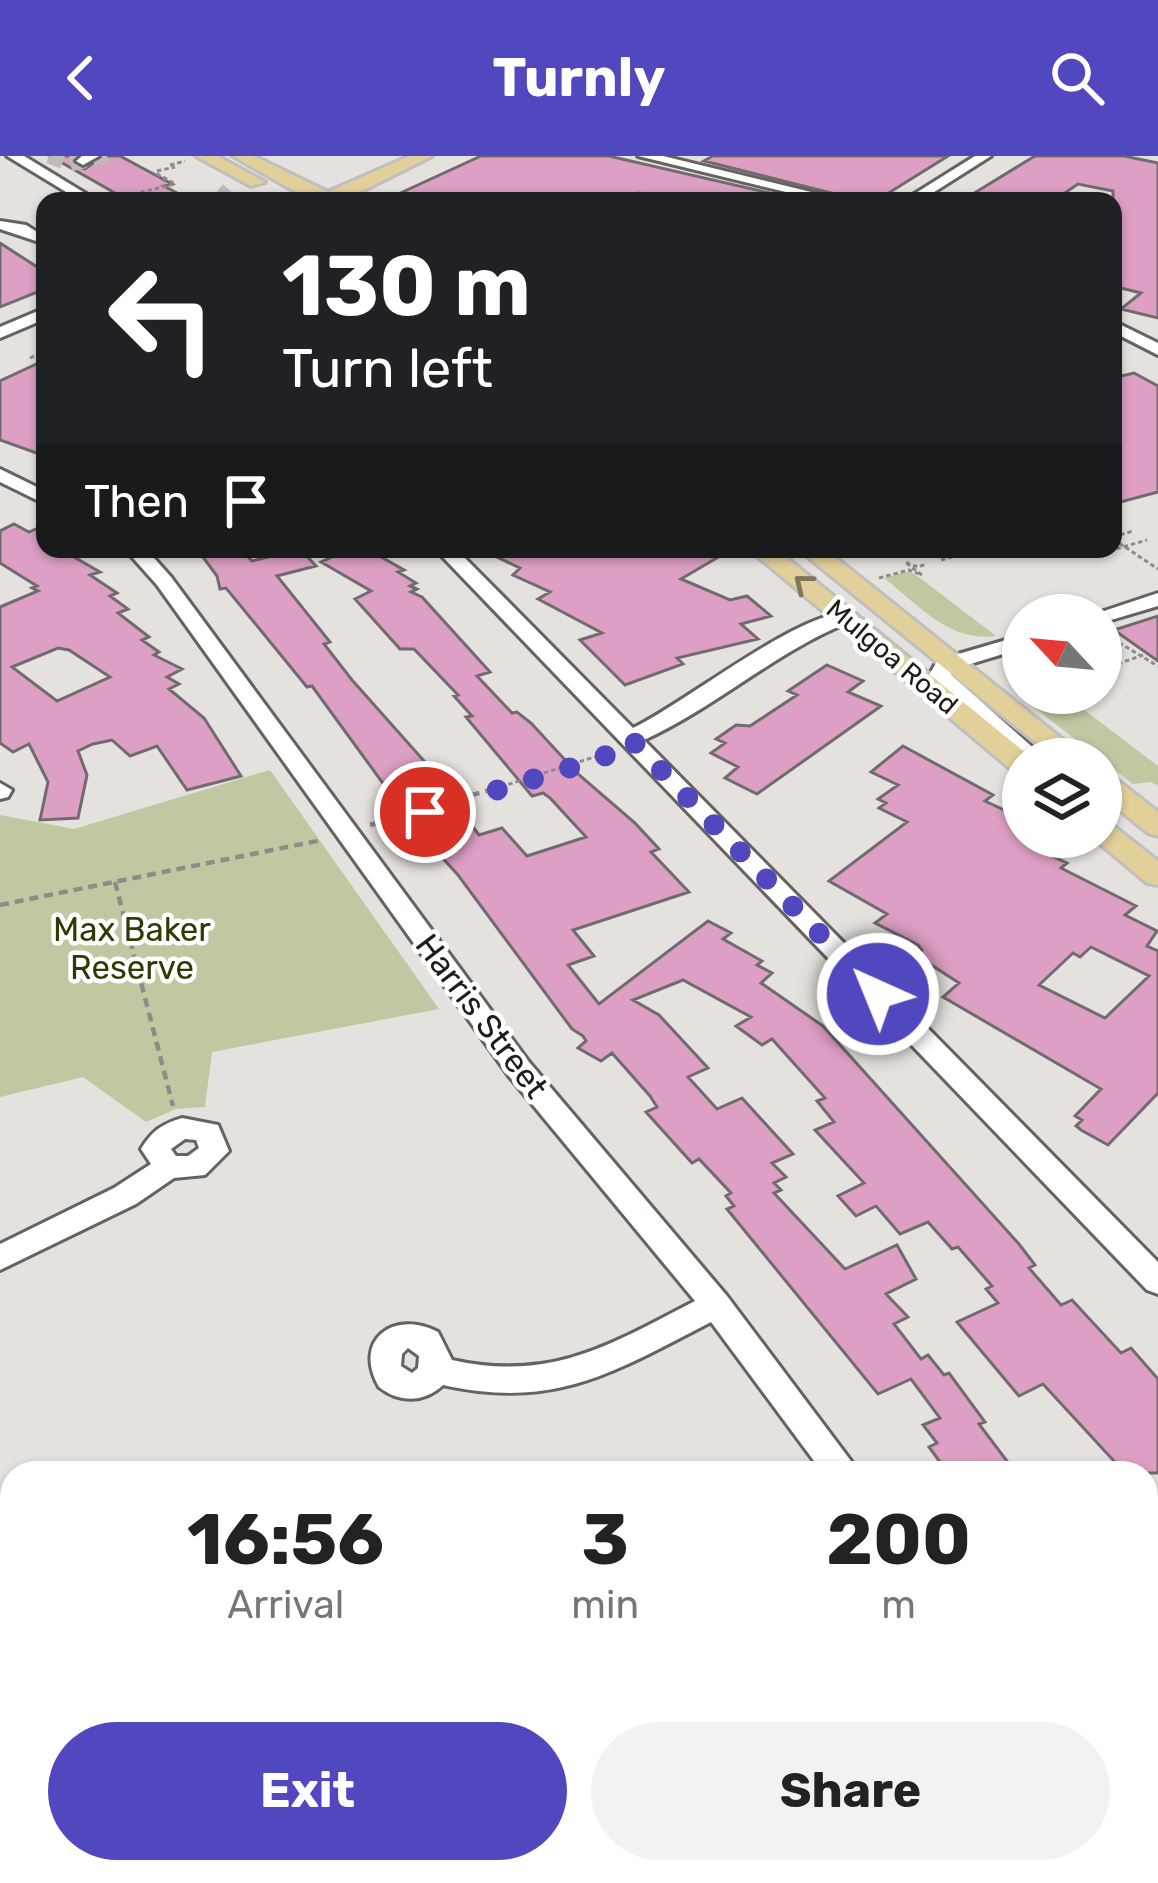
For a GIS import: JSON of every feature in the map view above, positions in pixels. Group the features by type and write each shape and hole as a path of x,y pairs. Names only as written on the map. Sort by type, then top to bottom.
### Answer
{"main road":[{"path":"241,156 299,192"},
{"path":"324,192 393,156"},
{"path":"329,192 424,156"},
{"path":"197,158 291,192"},
{"name":"Mulgoa Road","path":"772,558 1002,748"},
{"name":"Mulgoa Road","path":"821,558 1047,738"},
{"path":"1122,798 1158,827"},
{"path":"1122,847 1158,876"}],"street":[{"path":"14,156 76,192"},
{"path":"645,156 802,192"},
{"path":"924,192 980,156"},
{"path":"0,225 21,229 36,238"},
{"path":"0,333 36,318"},
{"path":"1122,331 1158,350"},
{"path":"0,475 36,494"},
{"path":"0,495 20,485"},
{"name":"Harris Street","path":"143,558 519,1069 716,1305 835,1461"},
{"path":"454,558 1158,1282"},
{"path":"1122,610 1158,599"},
{"path":"630,738 671,720 818,628 845,617"},
{"path":"1002,648 952,663 940,672 948,687 1009,738"},
{"path":"0,1258 125,1196 168,1167 195,1167 214,1150 208,1132 182,1128"},
{"path":"436,1370 497,1384 533,1384 569,1376 716,1305"}],"path":[{"path":"141,192 175,184 152,172 197,158"},
{"path":"30,358 36,355"},
{"path":"1122,535 1133,531"},
{"path":"1124,547 1147,540"},
{"path":"1124,547 1158,569"},
{"path":"941,560 948,558"},
{"path":"879,578 909,570 922,575 905,562 919,567 926,564"},
{"path":"1122,647 1158,666"},
{"path":"1122,663 1143,656"},
{"path":"364,825 381,825 602,758 630,738"},
{"path":"0,904 334,838"},
{"path":"115,882 172,1106 182,1128"}],"green space":[{"path":"909,571 996,636 980,637 951,628 884,578"},
{"path":"1043,714 1090,714 1121,738 1074,738"},
{"path":"1122,739 1158,766 1158,786 1133,784 1122,775"},
{"name":"Max Baker Reserve","path":"270,770 439,1009 212,1052 205,1107 176,1109 146,1122 83,1077 0,1097 0,815 74,829"}],"building":[{"path":"50,156 75,156 74,165 85,169 103,156 120,156 172,184 164,186 175,192 113,192"},
{"path":"481,156 609,156 765,192 403,192"},
{"path":"713,156 948,156 890,192 827,192 704,161"},
{"path":"1035,156 1124,156 1158,163 1158,318 1122,309 1141,293 1122,288 1122,192 1078,184 1066,192 976,192"},
{"path":"0,243 36,266 36,293 0,307"},
{"path":"36,364 36,453 0,440 0,381"},
{"path":"1134,373 1158,386 1158,492 1122,502 1122,376"},
{"path":"14,524 29,532 36,529 36,558 76,558 100,572 90,575 117,593 110,596 128,609 118,613 149,637 142,640 159,652 154,655 182,669 167,677 179,684 169,689 204,718 241,776 187,790 157,746 130,756 112,740 93,744 78,751 87,775 78,818 40,820 48,782 29,744 13,752 0,743 0,607 38,591 0,563 0,531","holes":["58,648 69,650 110,677 57,701 12,667"]},
{"path":"204,558 308,558 316,566 277,576 330,642 324,644 352,680 425,762 405,769 439,812 458,807 479,835 502,828 527,856 586,837 550,798 543,793 532,796 466,717 472,716 454,696 458,695 414,649 400,649 355,599 371,591 321,562 383,558 404,570 398,572 416,583 410,586 417,589 411,592 422,597 490,672 477,676 635,823 659,849 651,852 689,892 573,930 594,956 568,965 599,1004 708,921 731,933 723,939 762,961 757,965 772,973 761,983 823,1026 1019,1244 1035,1265 1029,1268 1061,1305 1072,1300 1121,1353 1131,1348 1158,1379 1158,1461 1114,1461 1043,1384 1019,1396 957,1322 998,1303 986,1289 992,1286 928,1222 900,1234 876,1206 856,1216 838,1196 864,1183 815,1130 834,1122 817,1101 825,1098 772,1039 762,1045 736,1026 751,1017 683,980 633,1000 659,1015 708,1068 688,1077 717,1109 742,1098 793,1154 772,1163 786,1177 774,1183 781,1190 774,1193 845,1269 897,1245 916,1279 886,1294 908,1317 894,1324 921,1359 928,1355 944,1375 949,1373 1007,1461 939,1461 929,1447 937,1443 923,1425 940,1418 911,1379 878,1394 727,1209 734,1206 726,1196 731,1193 699,1159 692,1163 646,1112 657,1107 650,1096 612,1053 601,1061 578,1048 586,1041 583,1036 572,1029 458,875 417,830 312,686 307,687 226,588 220,589"},
{"path":"499,558 717,558 681,579 730,600 747,596 771,616 741,624 758,639 677,658 683,664 625,685 580,640 602,633 538,599 550,592 513,575 520,568"},
{"path":"1158,616 1158,661 1122,636 1122,627"},
{"path":"827,665 863,681 848,692 881,706 757,794 725,778 738,767 711,753 725,743 716,739 736,725 750,726 797,695 788,691"},
{"path":"903,746 993,795 985,801 1002,809 1002,858 1056,858 1067,863 1061,868 1136,906 1125,915 1157,931 1147,946 1158,951 1158,1093 1108,1145 1076,1126 1082,1120 1075,1116 1101,1089 943,997 959,983 916,955 922,950 918,945 875,923 887,914 829,881 907,822 879,808 886,803 878,799 898,785 871,772","holes":["1091,947 1149,976 1105,1018 1039,985 1073,953 1080,957"]}],"tunnel":[{"path":"49,156 70,164 107,156"}],"route":[{"path":"425,812 602,758 630,738 878,994"}]}
